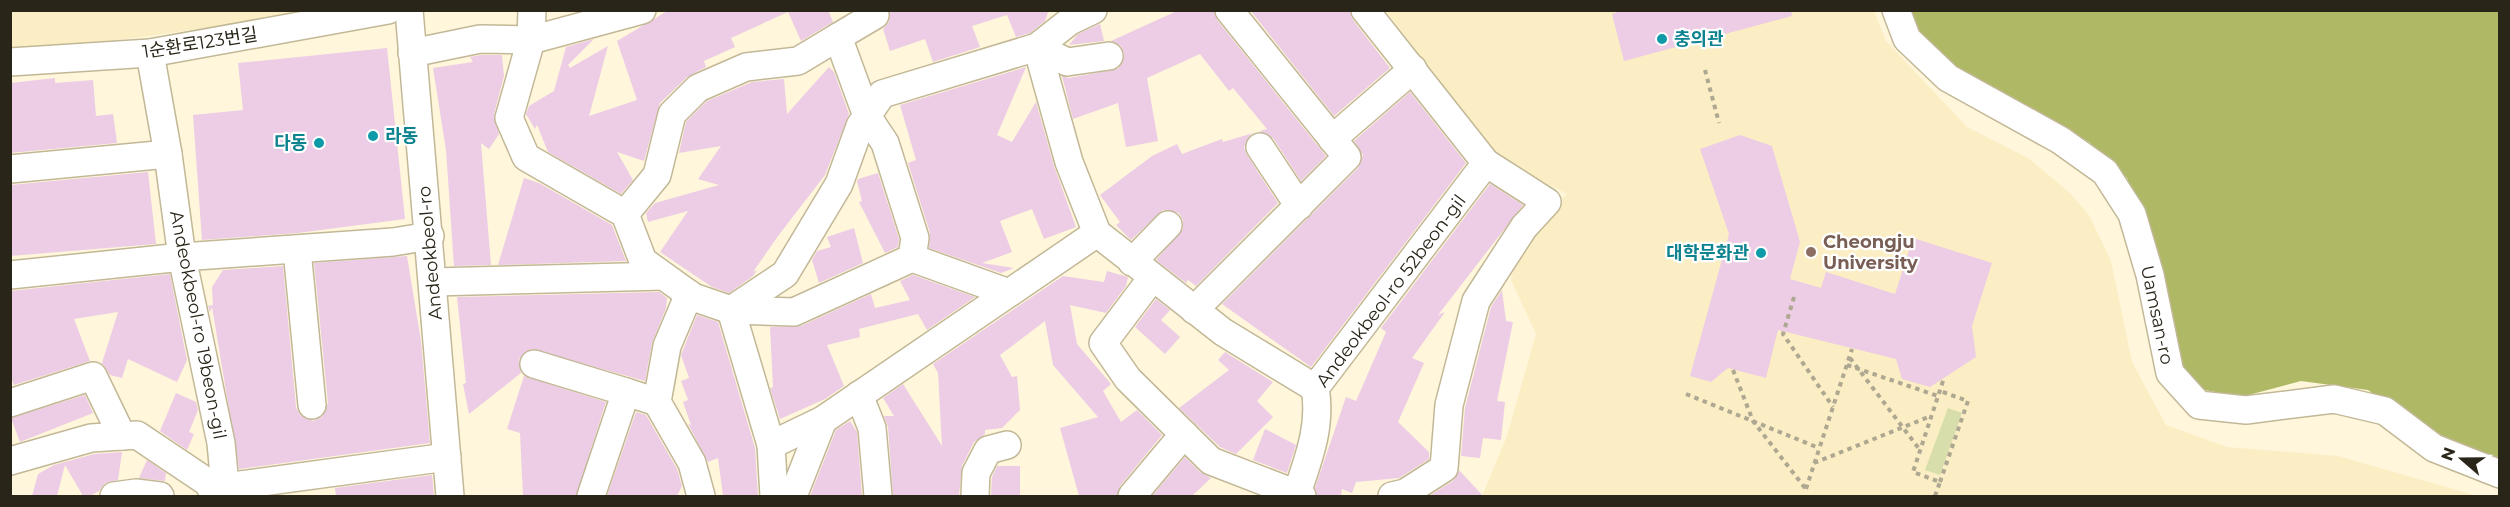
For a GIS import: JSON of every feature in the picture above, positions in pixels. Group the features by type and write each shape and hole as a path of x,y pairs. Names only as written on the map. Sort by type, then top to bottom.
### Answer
{"street":[{"name":"1순환로123번길","path":"10,62 150,53 388,10"},
{"name":"Andeokbeol-ro","path":"409,10 430,236 450,496"},
{"path":"532,10 531,40 508,118 526,157 625,214 643,261 689,294 731,310 794,312 912,258 1009,293"},
{"path":"412,53 480,39 531,40 642,10"},
{"path":"1229,10 1340,148"},
{"path":"1365,10 1486,163 1547,202 1524,228 1476,301 1449,405 1444,468 1405,494 1392,496"},
{"name":"Uamsan-ro","path":"1896,10 1907,39 1948,78 2060,140 2105,172 2132,214 2150,274 2170,374 2199,405 2246,410 2334,399 2385,411 2434,448 2499,474"},
{"path":"731,310 785,274 839,184 860,126 882,94 1037,47 1076,14"},
{"path":"625,214 657,175 672,114 698,88 746,67 798,61 875,15"},
{"path":"838,37 867,116 885,143 915,238 912,258"},
{"path":"1037,47 1067,62 1109,56"},
{"path":"1037,47 1069,162 1097,233 1223,332 1315,388"},
{"name":"Andeokbeol-ro 19beon-gil","path":"150,53 168,154 182,257 221,443 222,493"},
{"path":"1194,310 1299,206 1340,148 1413,69"},
{"path":"1260,147 1299,206"},
{"path":"10,169 168,154"},
{"name":"Andeokbeol-ro 52beon-gil","path":"1142,270 1103,343 1128,379 1211,461 1298,496 1314,439 1319,410 1315,388 1486,163"},
{"path":"1142,270 1168,225"},
{"path":"771,445 823,420 1097,233"},
{"path":"10,275 182,257 393,242 430,236"},
{"path":"297,250 312,405"},
{"path":"433,282 663,276"},
{"path":"689,294 667,346 657,402 692,463 701,496"},
{"path":"731,310 771,445 774,496"},
{"path":"534,363 657,402"},
{"path":"10,403 93,376 122,436"},
{"path":"591,496 626,392"},
{"path":"859,395 872,428 878,496"},
{"path":"793,496 823,420"},
{"path":"1132,496 1184,434"},
{"path":"10,461 92,438 137,435 222,493 447,457"},
{"path":"975,496 976,472 988,450 1008,444"},
{"path":"114,496 136,493 160,496"}],"path":[{"path":"1705,70 1719,123"},
{"path":"1794,297 1784,334 1833,408"},
{"path":"1733,370 1753,421 1806,489 1852,349"},
{"path":"1850,358 1901,428 1921,451"},
{"path":"1847,365 1968,401 1935,496"},
{"path":"1940,482 1913,472 1944,378"},
{"path":"1686,394 1819,448"},
{"path":"1814,463 1932,416"}],"shaded area":[{"path":"10,11 328,11 83,45 11,47"},
{"name":"Cheongju University","path":"1386,11 1874,11 1886,41 1967,127 2028,158 2069,192 2089,215 2111,261 2132,362 2166,425 2227,447 2338,456 2477,496 1482,496 1507,436 1536,334 1511,280 1519,242 1567,194 1494,156"}],"green space":[{"path":"1908,11 2499,11 2499,465 2440,440 2368,390 2301,381 2241,397 2200,389 2177,364 2154,249 2127,178 2089,142 2016,107 1949,64 1912,30"},
{"path":"1948,408 1962,413 1940,475 1925,470"}],"building":[{"path":"669,10 828,10 833,22 801,41 788,12 731,38 735,47 704,61 706,67 687,77 660,103 644,161 617,152 633,180 621,194 548,152 537,125 535,129 526,114 529,106 554,91 566,47 594,39 568,65 570,68 608,46 589,116 637,100 617,41"},
{"path":"890,10 1049,10 1045,21 1030,33 1016,37 1007,15 972,26 980,47 933,62 925,39 890,51 883,29 889,22"},
{"path":"1179,10 1214,10 1217,20 1326,156 1301,181 1273,138 1260,131 1267,129 1233,88 1229,91 1200,54 1147,78 1158,141 1126,147 1118,103 1073,119 1062,76 1069,78 1118,69 1123,62 1124,53 1121,46 1111,41"},
{"path":"1250,10 1350,10 1353,20 1390,68 1334,116"},
{"name":"충의관","path":"1623,10 1791,10 1792,16 1624,61 1612,14"},
{"path":"1100,24 1104,41 1069,45 1078,34"},
{"path":"387,48 405,219 298,233 202,240 193,115 243,110 238,63"},
{"path":"502,55 504,76 494,114 499,134 489,149 481,143 491,265 454,266 446,150 433,68 473,62 470,57"},
{"path":"829,67 834,72 849,114 825,175 778,236 753,272 757,270 753,276 729,293 712,287 660,252 688,211 648,222 646,213 655,203 719,185 698,179 721,146 679,153 686,122 707,101 752,82 784,79 787,114"},
{"path":"1026,67 997,135 1012,142 1036,102 1054,166 1076,227 1044,239 1032,209 1000,221 1012,252 982,263 1014,268 1001,273 929,248 930,233 908,163 916,160 900,105"},
{"path":"55,78 55,83 93,80 96,116 113,114 117,143 10,153 10,83"},
{"path":"1410,92 1466,163 1311,367 1222,304 1358,168 1363,155 1354,141"},
{"path":"1251,134 1244,147 1247,155 1278,203 1196,286 1188,280 1186,283 1156,260 1183,229 1183,220 1179,213 1163,210 1131,240 1116,225 1120,222 1100,195 1152,156 1177,144 1182,154 1222,139 1223,142"},
{"name":"대학문화관","path":"1740,135 1772,146 1800,242 1790,279 1821,288 1826,272 1895,294 1913,238 1992,263 1972,326 1976,357 1930,387 1902,379 1896,359 1778,330 1766,378 1728,368 1711,382 1690,376 1729,234 1700,149"},
{"path":"148,172 156,244 10,256 10,185"},
{"path":"878,173 899,239 898,247 885,253 859,202 862,201 857,181"},
{"path":"524,178 539,183 612,225 626,261 498,265"},
{"path":"1490,184 1523,205 1438,315 1445,312 1412,358 1424,363 1398,422 1429,452 1429,459 1399,478 1356,482 1352,493 1342,489 1341,496 1317,496 1315,488 1346,397 1356,401 1386,332 1381,328"},
{"path":"854,228 863,263 819,283 812,260 817,251 831,247 827,237"},
{"path":"407,256 421,341 430,443 239,469 212,307 210,312 208,306 213,305 212,287 223,270 283,266 296,407 300,415 313,421 322,417 328,403 314,263"},
{"path":"1107,271 1128,277 1126,286 1106,313 1070,305 1077,344 1111,384 1103,391 1121,422 1137,410 1162,435 1120,486 1117,496 1079,496 1060,428 1098,417 1053,365 1045,321 1000,355 1012,377 1017,376 1020,410 1002,428 985,430 985,434 974,442 962,466 959,496 893,496 888,427 884,416 894,416 883,398 903,384 942,446 938,373 933,364 1063,276 1104,282"},
{"path":"170,274 187,360 177,382 128,359 122,378 110,375 102,363 118,312 74,319 90,361 14,385 10,375 10,291"},
{"path":"913,275 975,297 927,330 918,314 859,329 860,337 827,345 844,386 825,399 780,419 770,388 773,387 770,327 801,326 871,294 875,308 910,300 900,281"},
{"path":"1502,290 1506,321 1513,322 1497,401 1505,402 1501,440 1483,438 1480,458 1461,456 1465,408 1491,307"},
{"path":"659,292 667,298 666,308 652,343 645,381 531,349 519,359 521,373 469,414 463,384 466,383 457,297"},
{"path":"1156,299 1170,310 1161,320 1180,337 1165,354 1135,327"},
{"path":"697,315 718,322 755,448 758,496 723,496 718,458 708,462 688,424 691,425 683,402 688,400 681,381 689,378 681,355"},
{"path":"1225,352 1273,382 1257,401 1273,417 1236,454 1220,447 1179,408 1229,370 1218,360"},
{"path":"524,376 606,402 576,496 523,496 520,433 507,429"},
{"path":"176,393 196,402 198,410 189,432 194,434 187,450 160,431"},
{"path":"85,395 93,413 20,442 11,418"},
{"path":"636,412 646,415 677,469 682,486 677,496 607,496"},
{"path":"850,421 857,432 862,496 810,496 836,430"},
{"path":"1265,429 1296,445 1287,473 1253,460"},
{"path":"122,452 118,480 105,483 99,491 90,496 83,496 65,465 57,496 32,496 38,474 54,465 94,454"},
{"path":"1185,457 1200,472 1211,478 1192,496 1152,496"},
{"path":"147,460 166,473 165,481 139,478"},
{"path":"997,466 1020,466 1020,496 991,496 992,477"},
{"path":"1459,470 1483,496 1429,496 1453,481"},
{"path":"432,475 434,496 336,496 335,488"}],"place":[{"name":"충의관","path":"1662,39"},
{"name":"라동","path":"373,136"},
{"name":"다동","path":"319,143"},
{"name":"Cheongju University","path":"1811,252"},
{"name":"대학문화관","path":"1761,253"}]}
